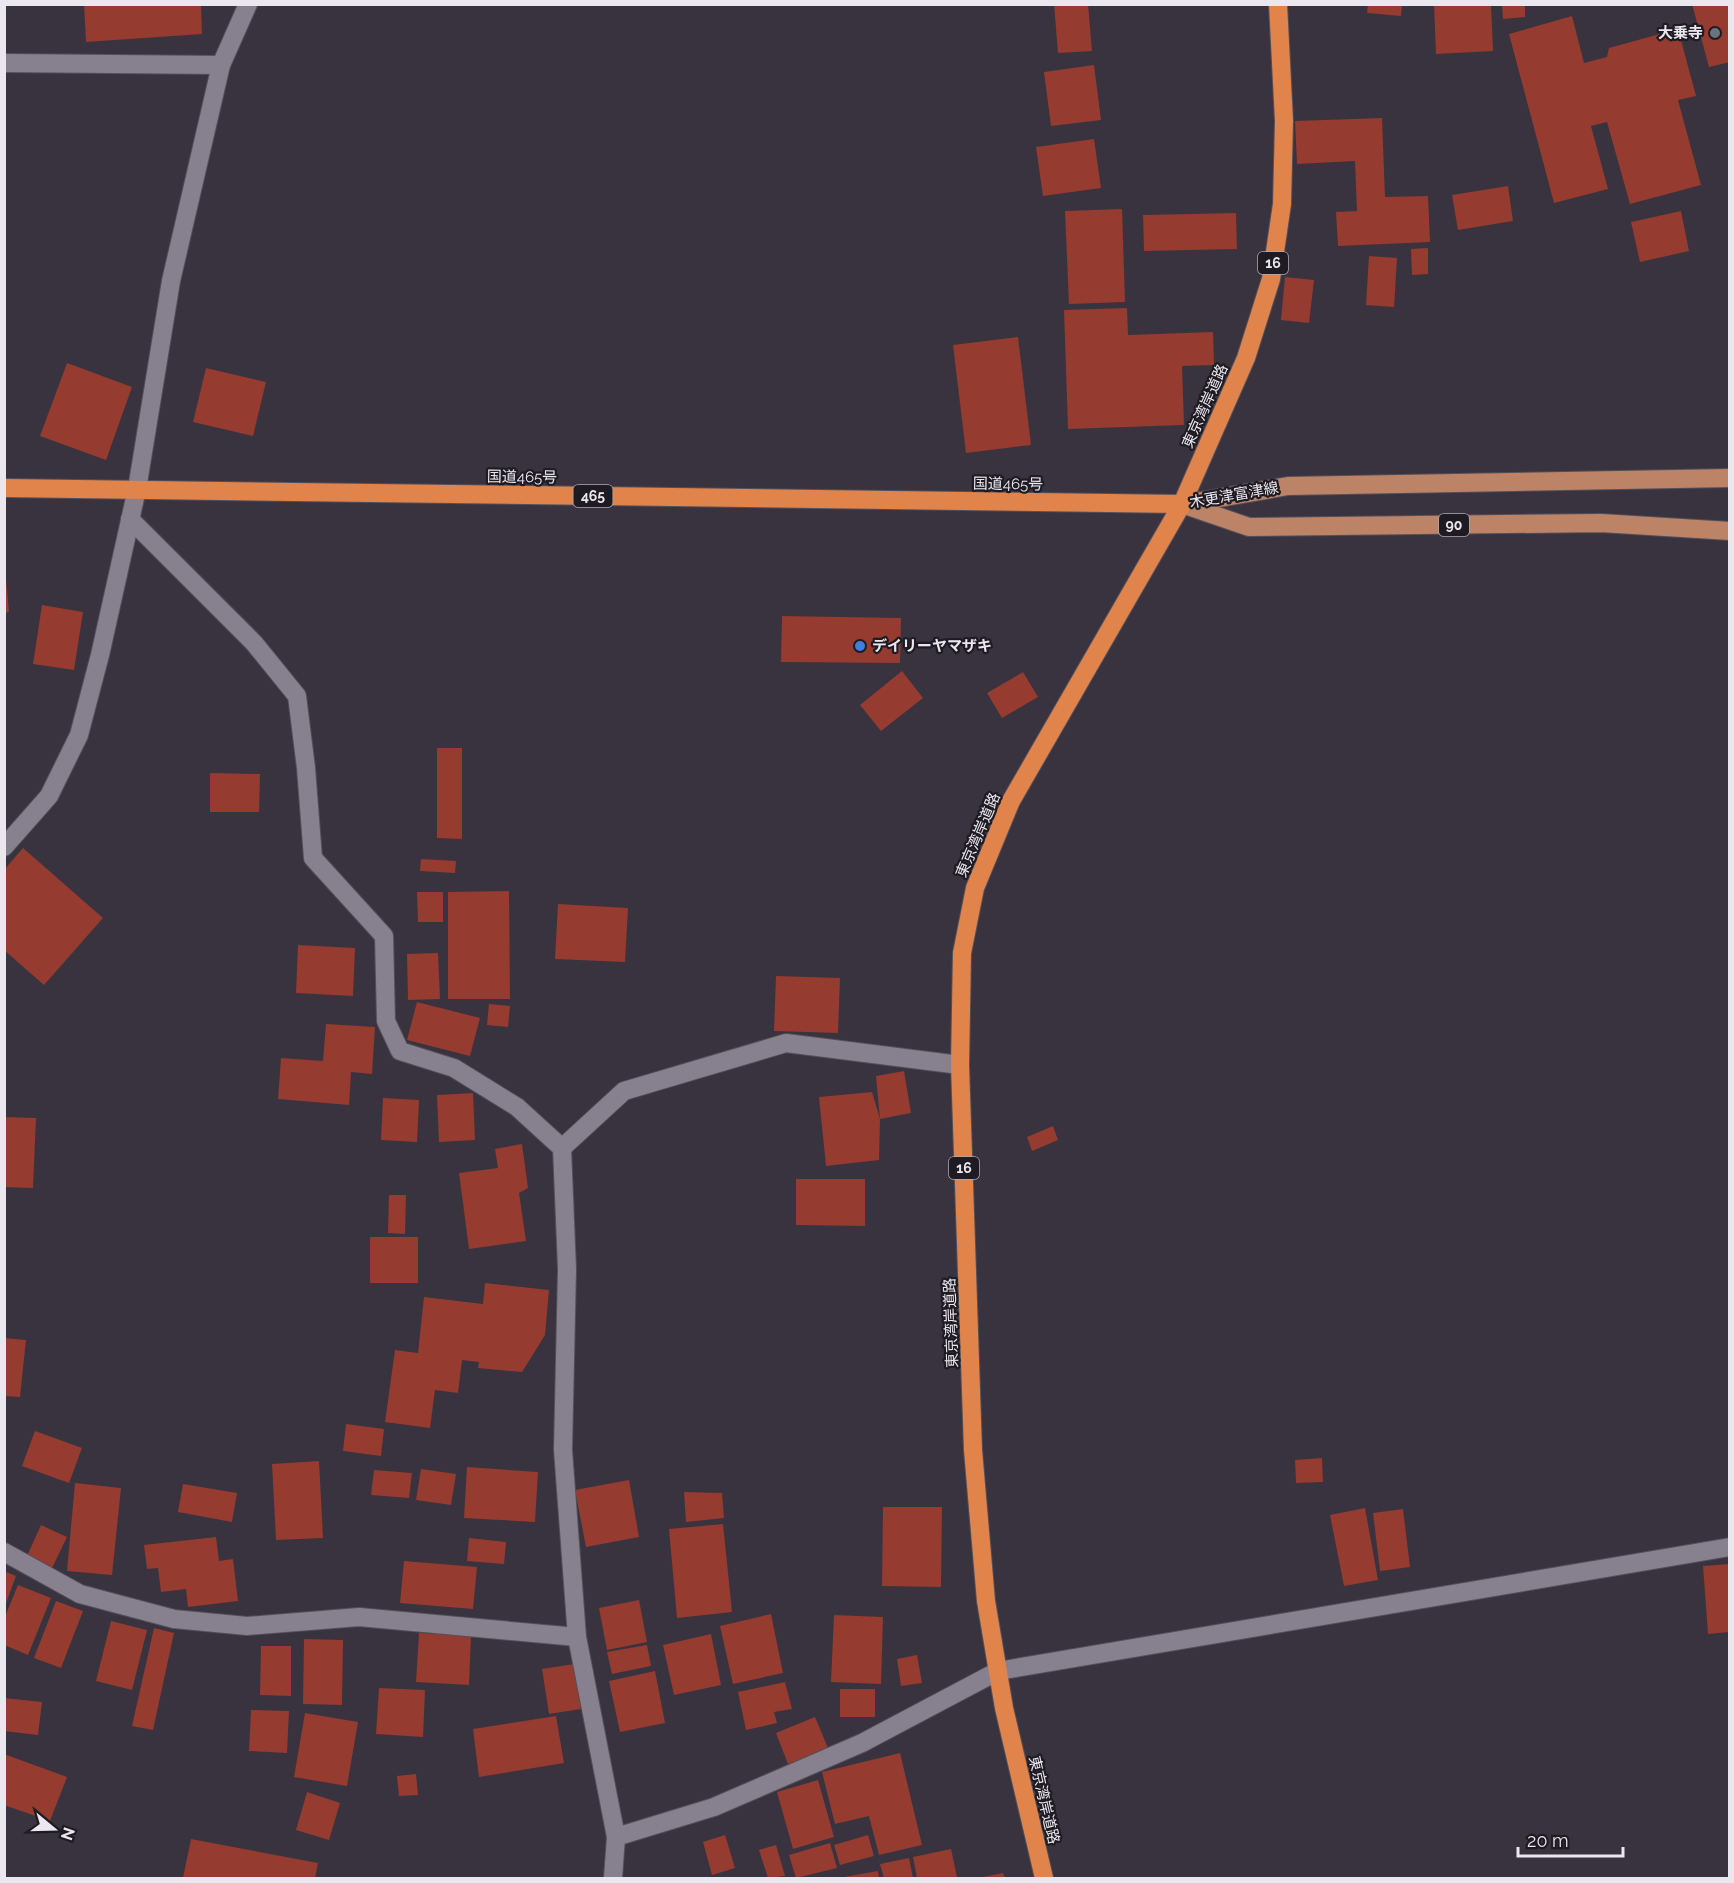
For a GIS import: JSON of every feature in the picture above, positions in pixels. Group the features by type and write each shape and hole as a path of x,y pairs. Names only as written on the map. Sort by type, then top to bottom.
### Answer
{"highway":[{"name":"東京湾岸道路","path":"1044,1878 1004,1708 986,1600 973,1450 960,1065 962,953 975,888 1011,801 1182,504 1246,358 1271,279 1282,204 1284,121 1278,4"},
{"name":"国道465号","path":"4,488 1182,504"}],"main road":[{"name":"木更津富津線","path":"1182,504 1288,486 1730,478"},
{"name":"木更津富津線","path":"1182,504 1249,527 1601,523 1730,531"}],"street":[{"path":"4,847 49,796 79,735 100,655 137,489 171,281 221,65 248,4"},
{"path":"4,63 221,65"},
{"path":"130,519 254,643 297,696 306,768 313,858 384,936 386,1022 400,1051 454,1068 517,1107 562,1148 567,1269 562,1450 576,1637 616,1837 613,1878"},
{"path":"562,1148 624,1091 786,1042 960,1065"},
{"path":"616,1837 714,1807 862,1743 998,1671 1730,1547"},
{"path":"4,1552 80,1594 174,1619 247,1626 358,1617 576,1637"}],"building":[{"path":"84,4 201,4 202,34 86,42"},
{"path":"1054,4 1088,4 1092,51 1058,53"},
{"path":"1368,4 1402,4 1401,16 1367,13"},
{"path":"1434,4 1491,4 1493,51 1436,54"},
{"path":"1502,4 1525,4 1525,17 1503,19"},
{"name":"大乗寺","path":"1692,4 1730,4 1730,62 1709,67"},
{"path":"1572,16 1584,63 1607,57 1609,48 1678,29 1696,96 1678,100 1701,185 1630,204 1607,122 1591,126 1608,189 1554,203 1509,34"},
{"path":"1094,65 1101,120 1051,126 1044,72"},
{"path":"1382,118 1385,197 1428,196 1430,242 1338,246 1336,212 1357,211 1355,161 1297,164 1295,121"},
{"path":"1094,139 1101,188 1043,196 1036,147"},
{"path":"1508,186 1513,221 1458,230 1452,195"},
{"path":"1122,209 1125,302 1069,304 1065,211"},
{"path":"1681,211 1689,251 1640,262 1631,222"},
{"path":"1236,213 1237,249 1144,251 1143,215"},
{"path":"1428,248 1428,274 1412,275 1411,249"},
{"path":"1369,256 1397,258 1394,307 1366,305"},
{"path":"1285,277 1314,280 1309,323 1281,320"},
{"path":"1127,308 1128,335 1213,332 1214,365 1182,366 1184,425 1068,429 1064,310"},
{"path":"1018,337 1031,445 966,453 953,345"},
{"path":"67,363 132,387 106,460 40,436"},
{"path":"206,368 266,382 253,436 193,422"},
{"path":"4,556 9,612 4,613"},
{"path":"42,605 83,612 74,670 33,664"},
{"path":"782,616 901,618 900,663 781,662"},
{"path":"902,671 923,698 881,731 860,705"},
{"path":"1023,672 1038,697 1002,718 987,693"},
{"path":"437,748 462,748 462,839 437,838"},
{"path":"210,773 260,774 259,812 210,812"},
{"path":"23,848 103,918 44,985 4,950 4,870"},
{"path":"421,859 456,861 455,873 420,871"},
{"path":"509,891 510,999 448,999 448,892"},
{"path":"417,892 443,892 443,922 418,922"},
{"path":"558,904 628,908 625,962 555,959"},
{"path":"298,945 355,948 353,996 296,993"},
{"path":"438,953 440,999 408,1000 407,954"},
{"path":"776,976 840,978 838,1033 774,1031"},
{"path":"417,1002 480,1018 470,1056 407,1040"},
{"path":"489,1004 510,1006 508,1027 487,1025"},
{"path":"326,1024 375,1027 372,1074 351,1072 349,1105 278,1099 281,1058 323,1061"},
{"path":"904,1071 911,1113 880,1119 876,1076"},
{"path":"872,1092 880,1119 879,1160 826,1166 819,1097"},
{"path":"473,1093 475,1140 439,1142 437,1095"},
{"path":"383,1098 419,1100 417,1142 381,1140"},
{"path":"4,1117 36,1118 33,1188 4,1187"},
{"path":"1053,1126 1058,1140 1032,1151 1027,1137"},
{"path":"522,1144 528,1188 519,1193 526,1241 469,1249 459,1173 498,1168 495,1149"},
{"path":"796,1179 865,1179 865,1226 796,1225"},
{"path":"389,1195 406,1195 405,1234 388,1233"},
{"path":"370,1237 418,1237 418,1283 370,1283"},
{"path":"485,1283 549,1290 545,1335 522,1372 478,1368 479,1362 462,1360 458,1393 435,1390 430,1428 385,1422 395,1350 418,1353 424,1297 483,1304"},
{"path":"4,1338 26,1340 20,1397 4,1396"},
{"path":"346,1424 384,1429 381,1456 343,1451"},
{"path":"35,1431 82,1448 69,1483 22,1466"},
{"path":"1322,1458 1323,1482 1296,1483 1295,1460"},
{"path":"319,1461 323,1538 276,1540 272,1464"},
{"path":"467,1467 538,1472 535,1522 464,1518"},
{"path":"421,1469 456,1474 451,1505 416,1500"},
{"path":"374,1470 412,1473 409,1498 371,1495"},
{"path":"629,1480 639,1537 586,1547 575,1490"},
{"path":"75,1483 121,1488 112,1575 67,1571"},
{"path":"183,1484 237,1493 232,1522 178,1512"},
{"path":"684,1492 722,1493 724,1518 686,1522"},
{"path":"883,1507 942,1507 941,1587 882,1586"},
{"path":"1365,1508 1378,1580 1344,1586 1330,1515"},
{"path":"1403,1509 1410,1567 1380,1571 1373,1513"},
{"path":"723,1524 732,1612 677,1618 669,1529"},
{"path":"41,1525 67,1537 52,1568 27,1556"},
{"path":"216,1537 219,1561 233,1559 238,1601 188,1607 186,1589 161,1592 158,1568 147,1569 144,1545"},
{"path":"469,1538 506,1542 504,1564 467,1561"},
{"path":"404,1561 477,1567 473,1609 400,1603"},
{"path":"1730,1564 1730,1632 1708,1634 1703,1566"},
{"path":"4,1571 16,1576 5,1606 4,1606"},
{"path":"18,1585 51,1598 28,1655 4,1645 4,1619"},
{"path":"639,1600 647,1642 607,1650 599,1608"},
{"path":"56,1601 83,1611 61,1668 34,1658"},
{"path":"771,1614 783,1673 733,1684 720,1626"},
{"path":"834,1615 883,1617 881,1684 831,1682"},
{"path":"111,1621 147,1630 132,1690 96,1681"},
{"path":"154,1628 174,1633 153,1730 132,1726"},
{"path":"419,1633 471,1635 469,1685 416,1682"},
{"path":"711,1634 721,1685 674,1695 663,1645"},
{"path":"304,1639 343,1640 342,1705 303,1704"},
{"path":"647,1645 651,1666 612,1674 607,1652"},
{"path":"261,1646 291,1646 291,1696 260,1695"},
{"path":"917,1655 922,1683 901,1686 897,1659"},
{"path":"574,1664 581,1709 549,1714 542,1669"},
{"path":"655,1671 665,1723 620,1732 609,1681"},
{"path":"785,1682 792,1709 774,1712 777,1723 746,1730 738,1692"},
{"path":"379,1688 425,1690 423,1737 376,1734"},
{"path":"840,1689 875,1689 875,1717 840,1717"},
{"path":"4,1698 42,1702 38,1735 4,1731"},
{"path":"251,1710 289,1711 287,1753 249,1751"},
{"path":"305,1713 358,1722 347,1786 294,1777"},
{"path":"556,1716 564,1763 479,1777 473,1729"},
{"path":"815,1717 828,1748 788,1764 776,1733"},
{"path":"900,1753 922,1845 879,1855 869,1816 835,1824 822,1772"},
{"path":"4,1754 67,1777 50,1821 4,1805"},
{"path":"416,1774 418,1795 399,1796 397,1776"},
{"path":"818,1780 834,1837 793,1849 777,1792"},
{"path":"307,1792 340,1803 329,1840 296,1830"},
{"path":"725,1835 735,1868 712,1875 703,1842"},
{"path":"868,1835 874,1856 840,1865 834,1845"},
{"path":"191,1839 318,1863 315,1878 183,1878"},
{"path":"830,1843 837,1868 796,1878 789,1855"},
{"path":"776,1845 785,1876 768,1878 759,1850"},
{"path":"951,1849 957,1877 917,1878 913,1857"},
{"path":"909,1858 913,1878 884,1878 880,1864"},
{"path":"878,1871 879,1878 844,1878 844,1877"},
{"path":"1003,1873 1005,1878 983,1878 983,1877"}],"place":[{"name":"大乗寺","path":"1715,33"},
{"name":"デイリーヤマザキ","path":"860,646"}]}
